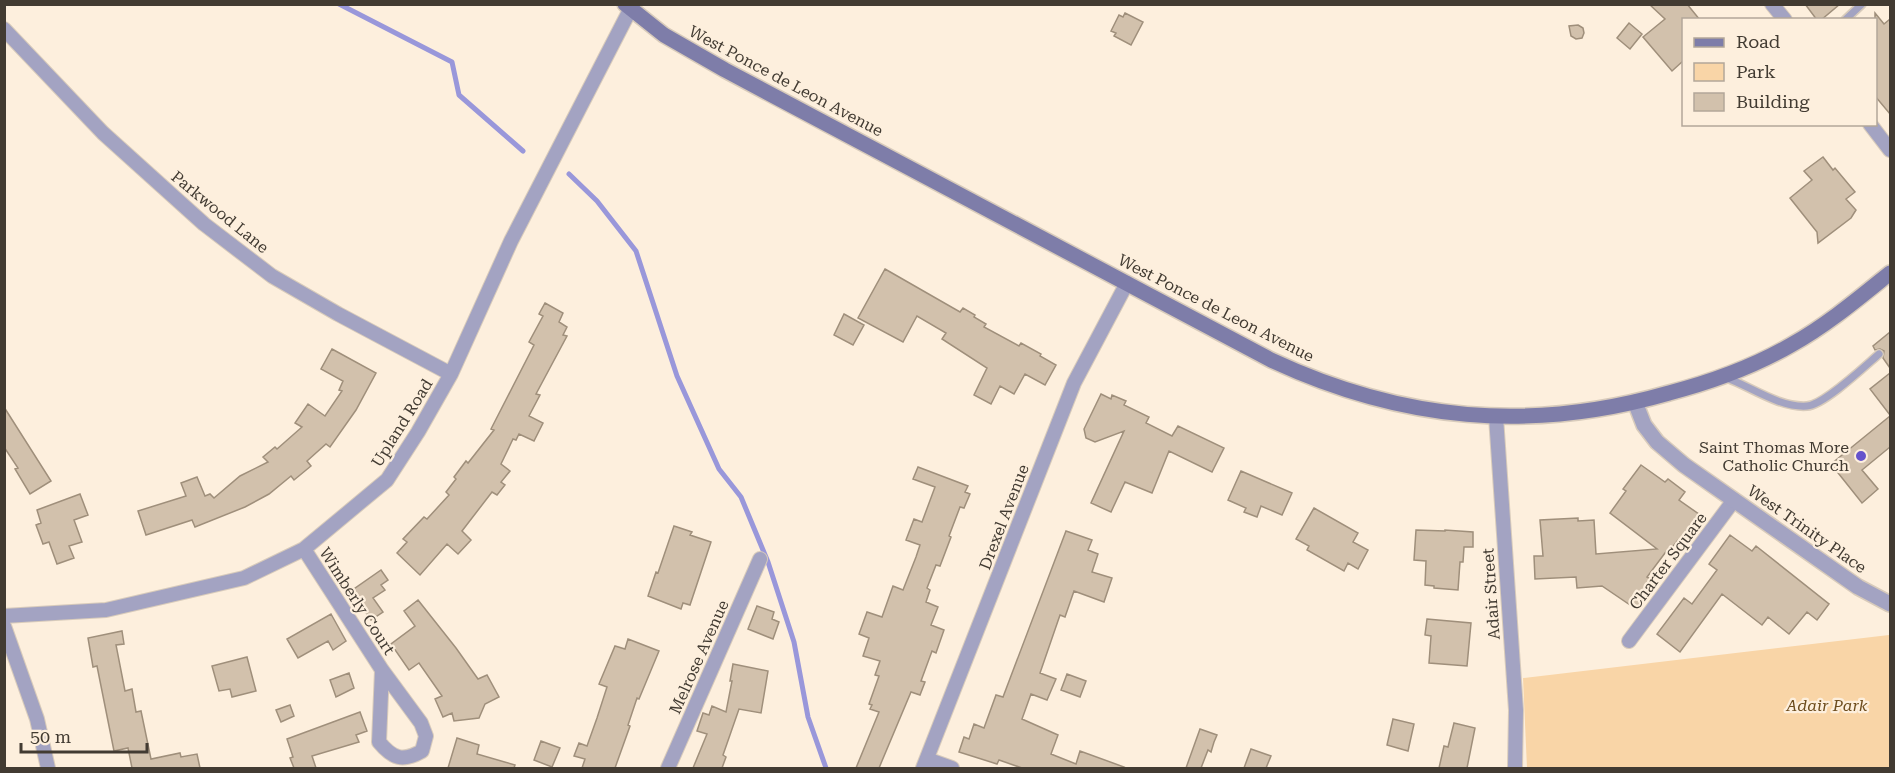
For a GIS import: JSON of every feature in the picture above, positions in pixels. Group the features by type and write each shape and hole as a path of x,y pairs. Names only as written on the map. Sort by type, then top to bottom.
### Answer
{"main road":[{"name":"West Ponce de Leon Avenue","path":"628,7 685,48 1271,360 1339,388 1415,408 1496,417 1538,417 1635,402 1691,387 1757,363 1792,344 1856,300 1890,273"}],"street":[{"path":"1772,4 1783,18"},
{"name":"Upland Road","path":"4,616 106,610 244,578 304,549 387,480 451,374 511,241 628,7"},
{"name":"Parkwood Lane","path":"4,29 103,134 204,224 272,276 451,374"},
{"path":"1872,126 1890,150"},
{"name":"Drexel Avenue","path":"925,764 1074,383 1127,283"},
{"name":"West Trinity Place","path":"1635,402 1644,425 1657,442 1684,465 1858,587 1890,604"},
{"name":"Adair Street","path":"1496,417 1516,710 1515,768"},
{"name":"Charter Square","path":"1629,641 1734,500"},
{"name":"Wimberly Court","path":"304,549 381,670 422,723 426,736 422,751 414,756 399,759 387,752 379,742 381,670"},
{"name":"Melrose Avenue","path":"668,768 760,559"},
{"path":"4,626 37,719 48,768"},
{"path":"925,764 952,768"}],"lane":[{"path":"1847,18 1862,4"},
{"path":"1722,376 1783,402 1808,406 1835,391 1879,354"}],"green space":[{"name":"Adair Park","path":"1889,635 1890,768 1527,768 1523,678"}],"building":[{"path":"1649,4 1687,4 1698,18 1682,18 1682,62 1672,71 1643,37 1665,19"},
{"path":"1805,4 1840,4 1823,18 1816,18"},
{"path":"1125,13 1143,22 1131,45 1114,36 1116,33 1111,31 1119,15 1123,17"},
{"path":"1875,13 1884,24 1890,19 1890,114 1877,98 1877,18 1875,18"},
{"path":"1629,23 1642,34 1630,49 1617,38"},
{"path":"1578,25 1583,28 1584,33 1582,38 1576,39 1571,36 1569,26"},
{"path":"1823,157 1855,192 1846,199 1856,210 1851,218 1818,243 1817,232 1790,198 1812,180 1804,171"},
{"path":"885,269 960,312 963,308 975,315 974,317 986,324 984,327 1019,346 1021,343 1041,354 1040,356 1056,365 1045,385 1025,374 1014,394 1000,386 991,404 974,395 987,368 942,339 946,333 917,316 903,342 858,318"},
{"path":"545,303 563,313 559,322 567,327 563,335 567,336 536,394 540,395 529,416 543,423 534,441 519,434 516,440 513,439 501,464 510,471 501,482 505,485 497,495 492,492 462,531 471,540 458,554 447,544 420,575 397,553 407,542 403,539 424,517 427,519 449,495 446,492 456,479 454,477 494,430 491,429 534,345 529,342 543,316 539,314"},
{"path":"844,314 864,325 853,345 834,335"},
{"path":"1890,332 1890,368 1883,358 1884,351 1875,350 1873,346"},
{"path":"332,349 376,373 356,410 330,447 326,444 307,461 311,466 294,480 291,476 269,494 245,507 195,527 192,520 146,535 138,511 186,496 181,483 197,477 205,496 210,494 214,498 240,476 268,462 263,457 275,447 277,449 302,427 295,423 308,404 325,416 342,391 339,390 343,381 321,369"},
{"path":"1890,373 1890,415 1870,389"},
{"path":"1101,394 1111,399 1112,395 1126,401 1124,405 1149,417 1146,423 1172,436 1178,426 1224,448 1212,472 1169,451 1152,493 1125,482 1111,512 1091,503 1124,431 1095,442 1086,438 1084,429"},
{"path":"4,407 51,481 30,494 15,469 18,468 4,447"},
{"name":"Saint Thomas More Catholic Church","path":"1890,416 1890,447 1862,470 1878,489 1862,503 1831,464"},
{"path":"1641,465 1665,482 1668,479 1685,492 1679,500 1703,517 1683,544 1678,540 1670,550 1668,549 1647,577 1655,582 1636,609 1602,586 1577,588 1576,577 1535,579 1534,556 1543,556 1540,520 1578,518 1578,521 1594,520 1596,554 1657,549 1610,513 1626,491 1623,489"},
{"path":"918,467 968,486 965,492 970,494 964,508 960,507 940,566 936,565 927,588 930,590 926,602 938,607 931,625 944,630 936,653 932,651 921,681 925,682 920,695 911,692 879,768 856,768 879,712 870,709 872,705 869,704 879,676 875,675 880,661 863,656 869,638 859,634 867,612 882,617 893,586 903,590 916,557 920,545 906,540 914,519 922,522 935,487 913,479"},
{"path":"1241,471 1292,493 1282,515 1261,506 1257,517 1244,512 1246,508 1228,500"},
{"path":"80,494 88,515 74,520 82,542 69,546 74,558 57,564 49,542 43,544 36,525 41,523 37,510"},
{"path":"1314,508 1358,533 1353,542 1368,550 1358,569 1348,563 1344,571 1307,550 1309,546 1296,539"},
{"path":"674,526 692,532 690,535 711,542 690,605 683,603 681,609 648,596"},
{"path":"1416,530 1473,532 1473,547 1464,547 1463,562 1460,562 1458,590 1425,585 1426,561 1414,560"},
{"path":"1066,531 1092,540 1088,550 1098,554 1092,572 1112,578 1104,602 1074,591 1065,617 1060,615 1040,673 1056,679 1047,700 1031,694 1022,719 1058,735 1051,754 1076,764 1080,751 1124,767 1022,768 999,760 997,764 959,752 964,737 969,739 974,724 984,728 996,695 1003,697"},
{"path":"1730,535 1752,551 1756,546 1829,604 1817,620 1807,612 1789,634 1768,617 1762,625 1722,594 1680,652 1657,634 1684,598 1692,604 1717,570 1709,564"},
{"path":"381,570 388,580 381,585 385,590 373,598 383,612 371,620 351,591"},
{"path":"418,600 478,679 487,675 499,697 485,704 479,718 454,721 452,713 443,717 435,699 442,696 419,663 409,670 391,644 415,626 404,611"},
{"path":"757,606 774,612 772,619 779,622 773,639 748,629"},
{"path":"331,614 346,641 333,650 328,641 298,658 287,639"},
{"path":"1427,619 1471,623 1467,666 1429,663 1431,636 1425,635"},
{"path":"122,631 124,644 116,645 125,691 132,689 136,712 141,711 151,759 180,753 181,757 197,754 200,768 132,768 128,748 114,751 97,666 93,667 88,638"},
{"path":"628,639 659,651 639,699 637,698 615,768 582,768 585,759 574,756 579,743 587,746 597,718 607,687 599,684 615,646 625,649"},
{"path":"247,657 256,691 232,697 230,689 219,691 212,666"},
{"path":"733,664 768,671 761,713 739,709 723,755 726,757 722,768 693,768 707,734 697,731 703,713 709,715 712,706 726,712"},
{"path":"349,673 354,688 336,697 330,680"},
{"path":"1067,674 1086,681 1080,697 1061,690"},
{"path":"290,705 294,716 281,722 276,710"},
{"path":"360,712 367,731 356,735 359,742 312,756 316,768 294,768 287,739"},
{"path":"1393,719 1414,724 1408,751 1387,745"},
{"path":"1454,723 1475,728 1467,768 1439,768 1444,746 1448,747"},
{"path":"1200,729 1217,735 1211,752 1208,750 1201,768 1186,768"},
{"path":"457,738 479,745 477,754 515,765 514,768 448,768"},
{"path":"541,741 560,748 552,767 534,760"},
{"path":"1251,749 1271,756 1266,768 1244,768"}],"waterway":[{"path":"339,4 452,62 459,95 523,151"},
{"path":"569,174 597,201 636,251 677,376 719,469 741,497 768,562 794,642 808,717 826,768"}],"place":[{"name":"Saint Thomas More Catholic Church","path":"1861,456"}]}
